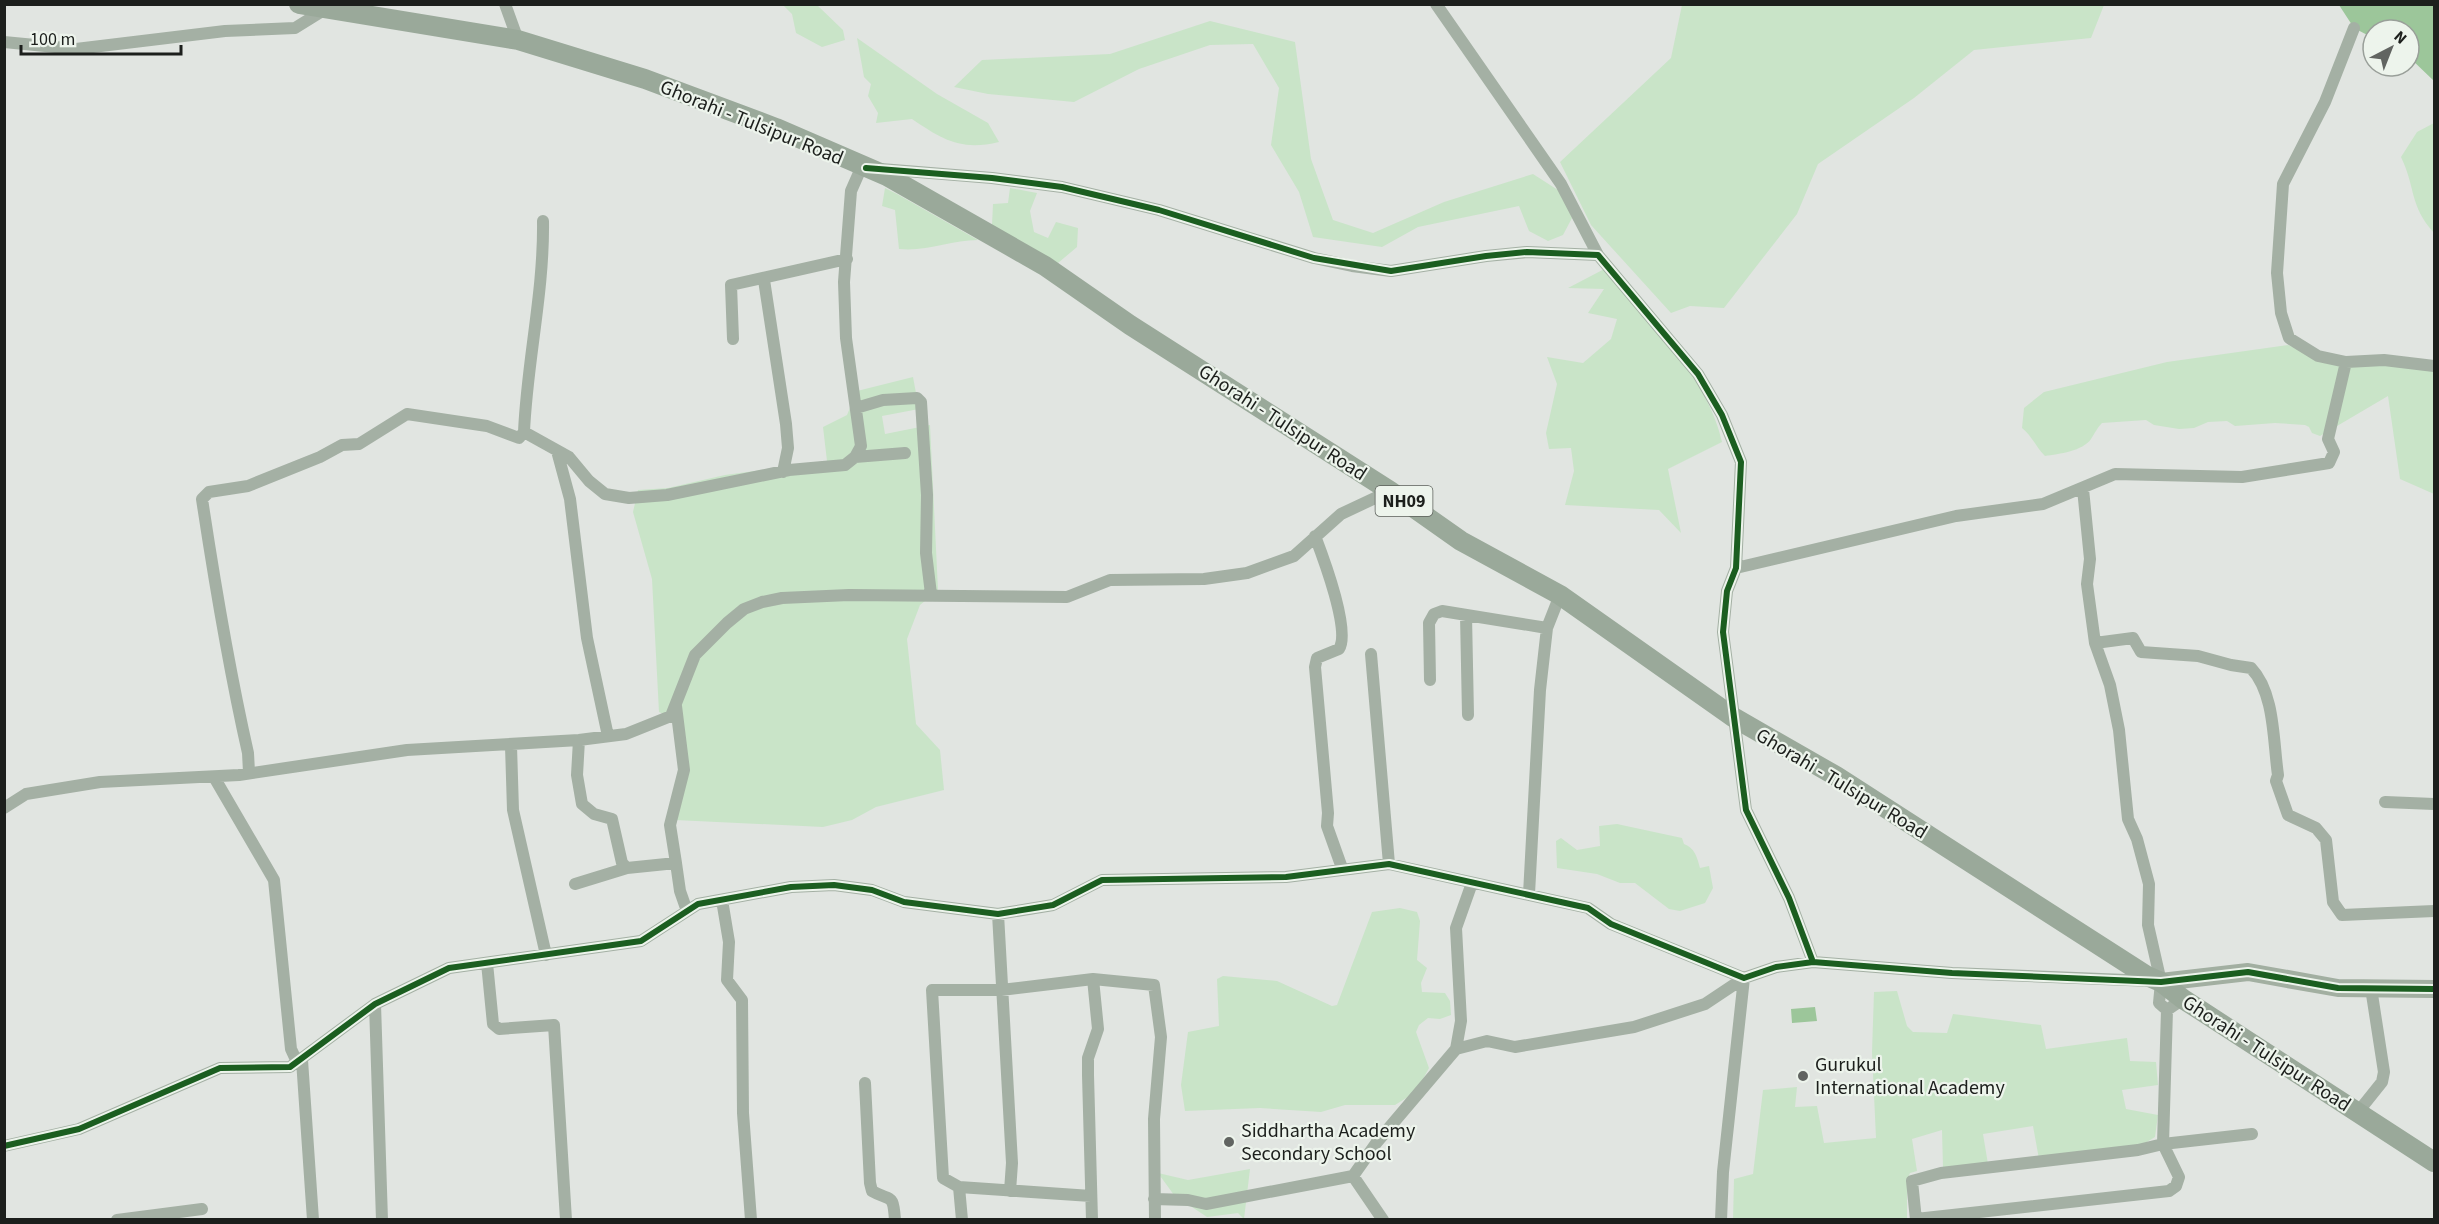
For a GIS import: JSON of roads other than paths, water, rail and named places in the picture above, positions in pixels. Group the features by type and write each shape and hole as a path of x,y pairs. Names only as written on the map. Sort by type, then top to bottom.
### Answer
{"main road":[{"name":"Ghorahi - Tulsipur Road","path":"299,4 324,10 346,9 518,40 645,79 776,128 887,176 1045,266 1130,325 1389,491 1461,541 1560,595 1733,717 1836,776 2147,976 2161,982 2175,1005 2358,1112 2434,1162"}],"street":[{"path":"505,4 518,40"},
{"path":"1436,4 1561,184 1598,255 1698,374 1722,415 1742,462 1736,568 1727,591 1723,632 1746,810 1789,898 1813,962"},
{"path":"4,42 76,49 225,31 295,28 324,10"},
{"path":"2354,28 2325,102 2283,184 2277,273 2281,313 2289,338 2318,356 2346,362 2384,360 2434,366"},
{"path":"524,432 569,457 589,481 605,494 629,498 667,495 783,472 845,465 855,457 861,446 846,338 844,282 851,191 864,167 993,178 1062,187 1159,210 1314,258 1391,271 1486,255 1527,252 1598,255"},
{"path":"249,772 248,753 220,620 218,587 202,499 209,492 248,486 320,457 342,445 360,444 407,414 487,426 519,438 524,432 530,352 542,284 543,221"},
{"path":"733,339 731,285 764,280 847,259"},
{"path":"764,280 787,440 783,472"},
{"path":"1736,568 1956,516 2043,504 2115,474 2242,477 2329,463 2334,452 2328,439 2346,362"},
{"path":"856,408 898,397 917,398 921,402 927,495 926,553 931,594"},
{"path":"557,451 570,499 587,638 608,736"},
{"path":"855,457 906,453"},
{"path":"2083,489 2090,559 2087,584 2095,643 2110,685 2119,730 2128,819 2137,839 2149,884 2148,925 2161,982"},
{"path":"4,808 26,794 100,782 214,777 407,750 511,746 579,741 626,734 671,716 682,682 695,655 744,609 782,598 931,594 1067,597 1110,579 1195,579 1247,573 1294,556 1341,514 1389,491"},
{"path":"1315,536 1332,581 1341,633 1339,650 1317,658 1315,667 1328,813 1327,825 1342,868"},
{"path":"1529,894 1540,690 1547,628 1560,595"},
{"path":"1430,680 1429,630 1434,614 1442,611 1547,628"},
{"path":"1466,615 1468,715"},
{"path":"2095,643 2133,638 2141,652 2198,656 2251,668 2262,679 2278,775 2276,781 2288,815 2316,828 2326,840 2333,902 2342,915 2434,911"},
{"path":"1371,654 1389,864"},
{"path":"676,706 684,770 670,825 680,891 687,911"},
{"path":"579,741 577,775 582,804 594,814 612,819 622,863 627,868"},
{"path":"511,746 513,810 546,955"},
{"path":"214,777 274,880 291,1049 299,1061 313,1220"},
{"path":"2385,802 2434,804"},
{"path":"575,884 627,868 676,863"},
{"path":"4,1146 79,1129 220,1068 290,1067 375,1004 449,968 641,941 698,904 791,887 834,885 872,890 904,902 998,914 1053,905 1102,880 1286,877 1342,868 1389,864 1588,908 1611,924 1706,965 1744,978"},
{"path":"1154,1199 1188,1200 1206,1204 1353,1176 1377,1142 1456,1049 1461,1021 1456,928 1472,884"},
{"path":"722,900 729,942 727,980 742,1000 743,1113 751,1220"},
{"path":"998,914 1012,1163 1010,1191"},
{"path":"1456,1049 1487,1041 1515,1047 1634,1027 1705,1004 1744,978 1776,967 1813,962 1952,973 2161,982 2248,972 2338,988 2434,988"},
{"path":"487,963 493,1023 500,1029 554,1025 566,1220"},
{"path":"1721,1220 1723,1173 1744,978"},
{"path":"1092,1220 1088,1058 1098,1029 1093,979"},
{"path":"1091,1197 959,1187 943,1178 932,990 1001,990 1093,979 1154,985 1161,1037 1154,1119 1155,1220"},
{"path":"2358,1112 2382,1082 2384,1072 2371,988"},
{"path":"375,1004 382,1220"},
{"path":"2175,1005 2163,1143 2179,1177 2176,1186 2169,1191 1916,1219 1912,1181 1941,1173 2138,1150 2163,1143 2252,1134"},
{"path":"865,1083 870,1183 872,1191 890,1198 894,1204 895,1220"},
{"path":"1353,1176 1383,1220"},
{"path":"959,1187 962,1220"},
{"path":"117,1220 202,1209"}],"place":[{"name":"Gurukul International Academy","path":"1803,1076"},
{"name":"Siddhartha Academy Secondary School","path":"1229,1142"}]}
